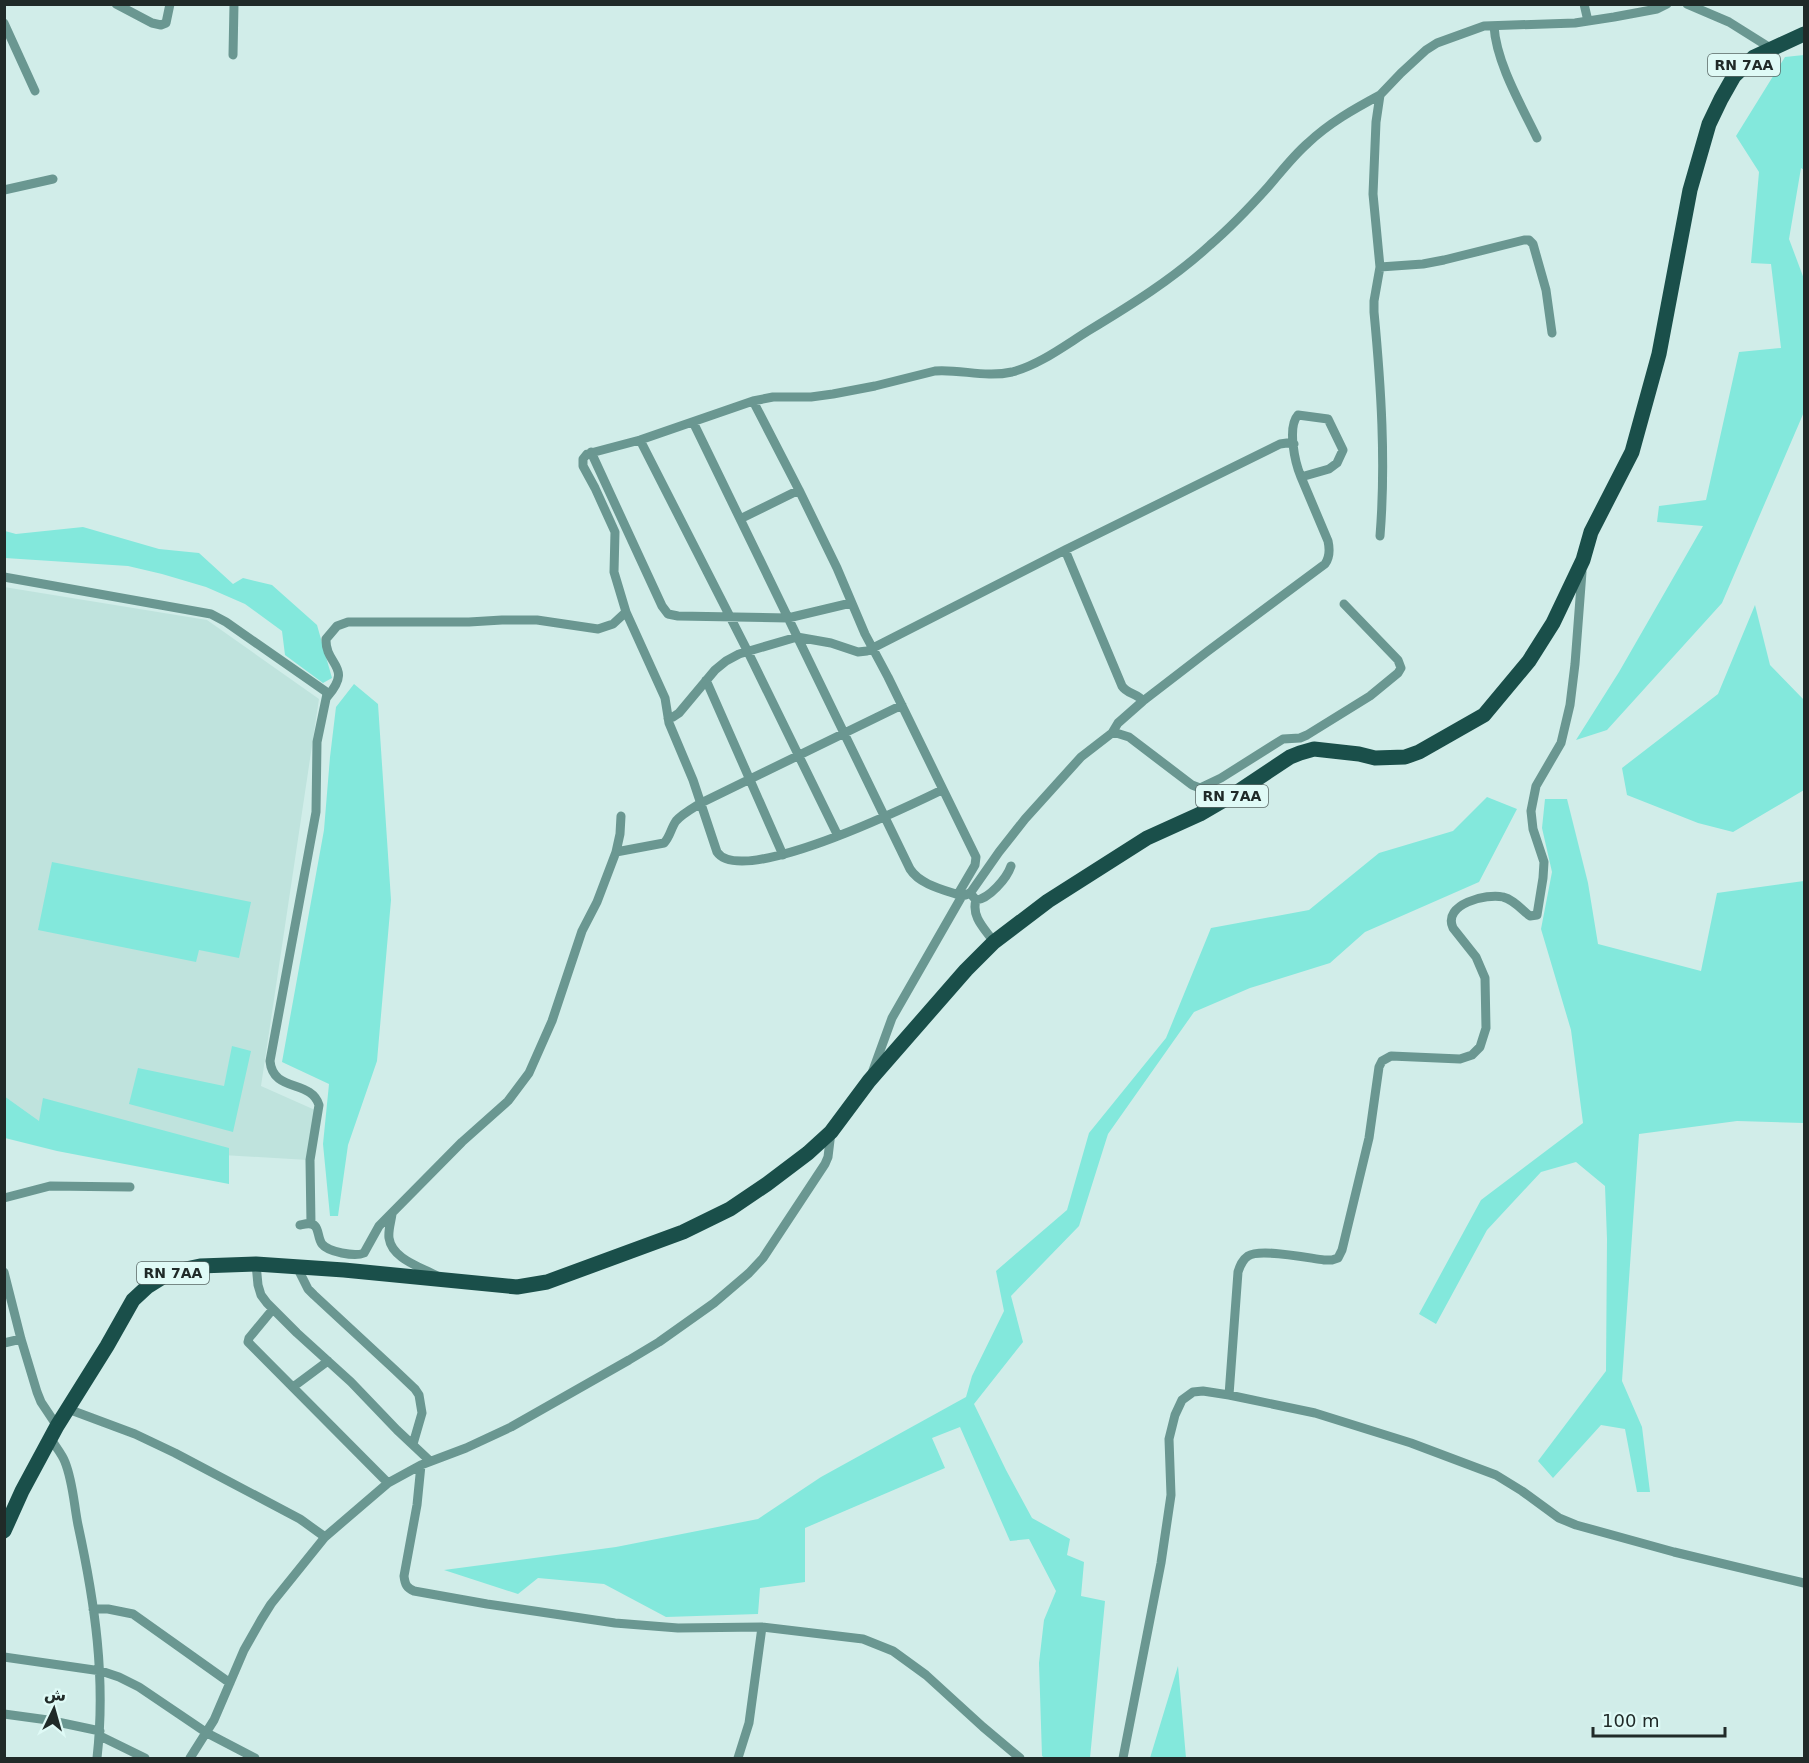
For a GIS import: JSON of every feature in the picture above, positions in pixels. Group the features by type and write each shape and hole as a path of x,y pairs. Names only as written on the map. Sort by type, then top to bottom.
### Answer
{"main road":[{"name":"RN 7AA","path":"4,1531 22,1491 54,1432 133,1300 147,1287 172,1273 200,1266 256,1264 517,1287 547,1282 683,1232 730,1209 808,1153 831,1132 869,1081 966,970 994,942 1048,901 1147,838 1200,814 1236,793 1290,757 1298,746 1375,758 1405,757 1419,752 1484,715 1529,661 1553,623 1583,560 1591,532 1632,452 1651,389 1690,190 1710,124 1721,99 1734,76 1754,57 1804,34"}],"street":[{"path":"116,4 159,26 166,23 170,4"},
{"path":"234,4 234,55"},
{"path":"1584,4 1588,21"},
{"path":"942,790 885,817 783,855 747,861 728,860 721,857 716,849 668,718 665,698 626,612 614,572 616,539 613,526 583,466 584,456 591,452 640,440 753,401 773,397 811,397 855,391 935,370 978,375 998,374 1035,364 1130,306 1190,263 1241,215 1308,142 1335,121 1380,95 1409,65 1437,43 1484,26 1588,21 1635,13 1666,4"},
{"path":"1687,4 1729,22 1772,49"},
{"path":"4,23 35,91"},
{"path":"1494,26 1496,44 1516,96 1537,138"},
{"path":"1380,95 1376,122 1373,194 1380,267 1374,301 1384,491 1380,536"},
{"path":"4,190 53,179"},
{"path":"1380,267 1433,262 1529,240 1533,244 1544,283 1552,333"},
{"path":"753,401 837,568 851,603 976,860 967,896 977,917 994,942"},
{"path":"869,1081 892,1018 967,896 1025,819 1081,757 1113,732 1118,723 1143,701 1325,564 1329,556 1329,546 1301,477 1294,444 1295,420 1300,415 1329,419 1342,448 1341,455 1333,466 1325,471 1301,477"},
{"path":"693,422 915,876 982,900 1002,882 1011,866"},
{"path":"640,440 748,651 838,836"},
{"path":"668,718 680,713 706,680 726,661 748,651 797,637 864,652 1280,444 1294,444"},
{"path":"591,452 663,609 668,614 788,618 851,603"},
{"path":"741,519 799,490"},
{"path":"1065,550 1122,686 1143,701"},
{"path":"1229,1395 1238,1272 1242,1261 1249,1254 1261,1252 1324,1260 1338,1258 1342,1250 1369,1138 1379,1067 1382,1061 1391,1056 1460,1059 1472,1055 1480,1047 1486,1028 1485,978 1476,957 1453,928 1451,915 1461,905 1485,896 1495,896 1506,897 1530,916 1538,915 1544,862 1533,829 1531,811 1536,786 1561,744 1570,705 1583,560"},
{"path":"4,577 211,614 325,691 327,697"},
{"path":"1113,732 1129,737 1192,785 1200,788 1221,778 1283,739 1298,746 1307,735 1370,696 1401,668 1398,660 1344,604"},
{"path":"311,1224 310,1160 319,1105 312,1094 277,1077 270,1061 316,812 317,742 327,697 336,687 339,677 326,639 337,626 348,622 537,620 598,629 613,624 626,612"},
{"path":"706,680 783,855"},
{"path":"616,852 664,843 679,818 701,803 902,705"},
{"path":"300,1225 315,1226 321,1243 326,1248 358,1256 366,1251 374,1233 392,1212 462,1142 508,1101 529,1073 552,1021 582,931 597,902 616,852 621,816"},
{"path":"190,1758 214,1720 251,1636 271,1604 325,1537 388,1483 426,1463 504,1430 597,1379 659,1342 714,1303 763,1258 825,1164 831,1132"},
{"path":"4,1198 50,1186 130,1187"},
{"path":"392,1212 389,1238 395,1252 402,1258 447,1281"},
{"path":"256,1264 261,1295 297,1333 413,1444 426,1463 404,1576 408,1588 487,1604 615,1623 678,1628 762,1627 863,1639 893,1651 926,1675 982,1727 1020,1758"},
{"path":"297,1267 308,1289 419,1395 422,1413 413,1444"},
{"path":"4,1272 37,1392 65,1462 72,1490 92,1598 101,1671 100,1734 97,1758"},
{"path":"273,1309 249,1338 249,1342 388,1483"},
{"path":"4,1342 21,1339"},
{"path":"293,1387 328,1361"},
{"path":"1123,1758 1161,1563 1171,1495 1169,1439 1175,1415 1182,1400 1193,1392 1203,1391 1229,1395 1315,1413 1432,1451 1496,1475 1559,1518 1576,1525 1674,1552 1804,1583"},
{"path":"68,1409 135,1434 175,1453 308,1524 325,1537"},
{"path":"92,1598 108,1609"},
{"path":"93,1609 108,1609 133,1614 186,1654 230,1683"},
{"path":"95,1622 108,1609"},
{"path":"738,1758 749,1723 762,1627"},
{"path":"4,1657 101,1671 119,1677 139,1687 207,1733 255,1758"},
{"path":"4,1714 48,1720 100,1734 144,1758"}],"shaded area":[{"path":"1804,55 1804,170 1801,168 1789,239 1804,279 1804,412 1722,603 1607,730 1576,740 1619,672 1703,526 1657,522 1659,506 1706,500 1739,352 1781,348 1771,264 1751,263 1759,172 1736,136 1785,57"},
{"path":"83,527 159,549 199,553 233,584 243,578 272,585 317,625 332,678 323,683 285,655 282,631 245,604 206,587 128,566 5,558 5,531 16,534"},
{"path":"4,587 207,620 319,699 261,1086 315,1110 308,1160 40,1144 5,1112"},
{"path":"1755,605 1770,665 1804,700 1804,790 1733,832 1698,823 1627,795 1622,768 1718,694"},
{"path":"354,684 378,704 391,900 377,1061 348,1145 338,1216 330,1216 323,1144 329,1084 282,1062 324,830 336,707"},
{"path":"1487,797 1517,809 1479,882 1365,932 1330,963 1250,988 1194,1012 1108,1134 1079,1226 1011,1296 1023,1342 974,1404 1032,1518 1070,1539 1067,1555 1084,1562 1081,1596 1105,1601 1090,1758 1045,1758 1042,1756 1039,1663 1044,1620 1056,1591 1029,1539 1010,1541 960,1427 932,1438 945,1468 805,1528 805,1582 760,1588 758,1614 666,1617 604,1584 538,1578 518,1594 444,1570 616,1547 758,1519 821,1477 966,1397 972,1376 1004,1311 996,1271 1067,1210 1089,1133 1166,1038 1211,928 1309,910 1379,853 1453,831"},
{"path":"1545,799 1567,799 1588,883 1598,944 1701,971 1717,893 1804,881 1804,1123 1737,1121 1639,1134 1622,1381 1642,1427 1650,1492 1637,1492 1625,1429 1601,1425 1553,1478 1538,1461 1606,1371 1605,1186 1576,1162 1541,1172 1487,1230 1436,1324 1419,1314 1481,1200 1583,1123 1571,1030 1541,929 1552,872 1542,828"},
{"path":"52,862 251,902 239,958 199,950 196,962 38,930"},
{"path":"232,1046 251,1051 233,1132 129,1104 138,1068 224,1086"},
{"path":"4,1096 39,1121 43,1098 229,1148 229,1184 57,1151 5,1138"},
{"path":"1178,1666 1186,1758 1150,1758"}]}
